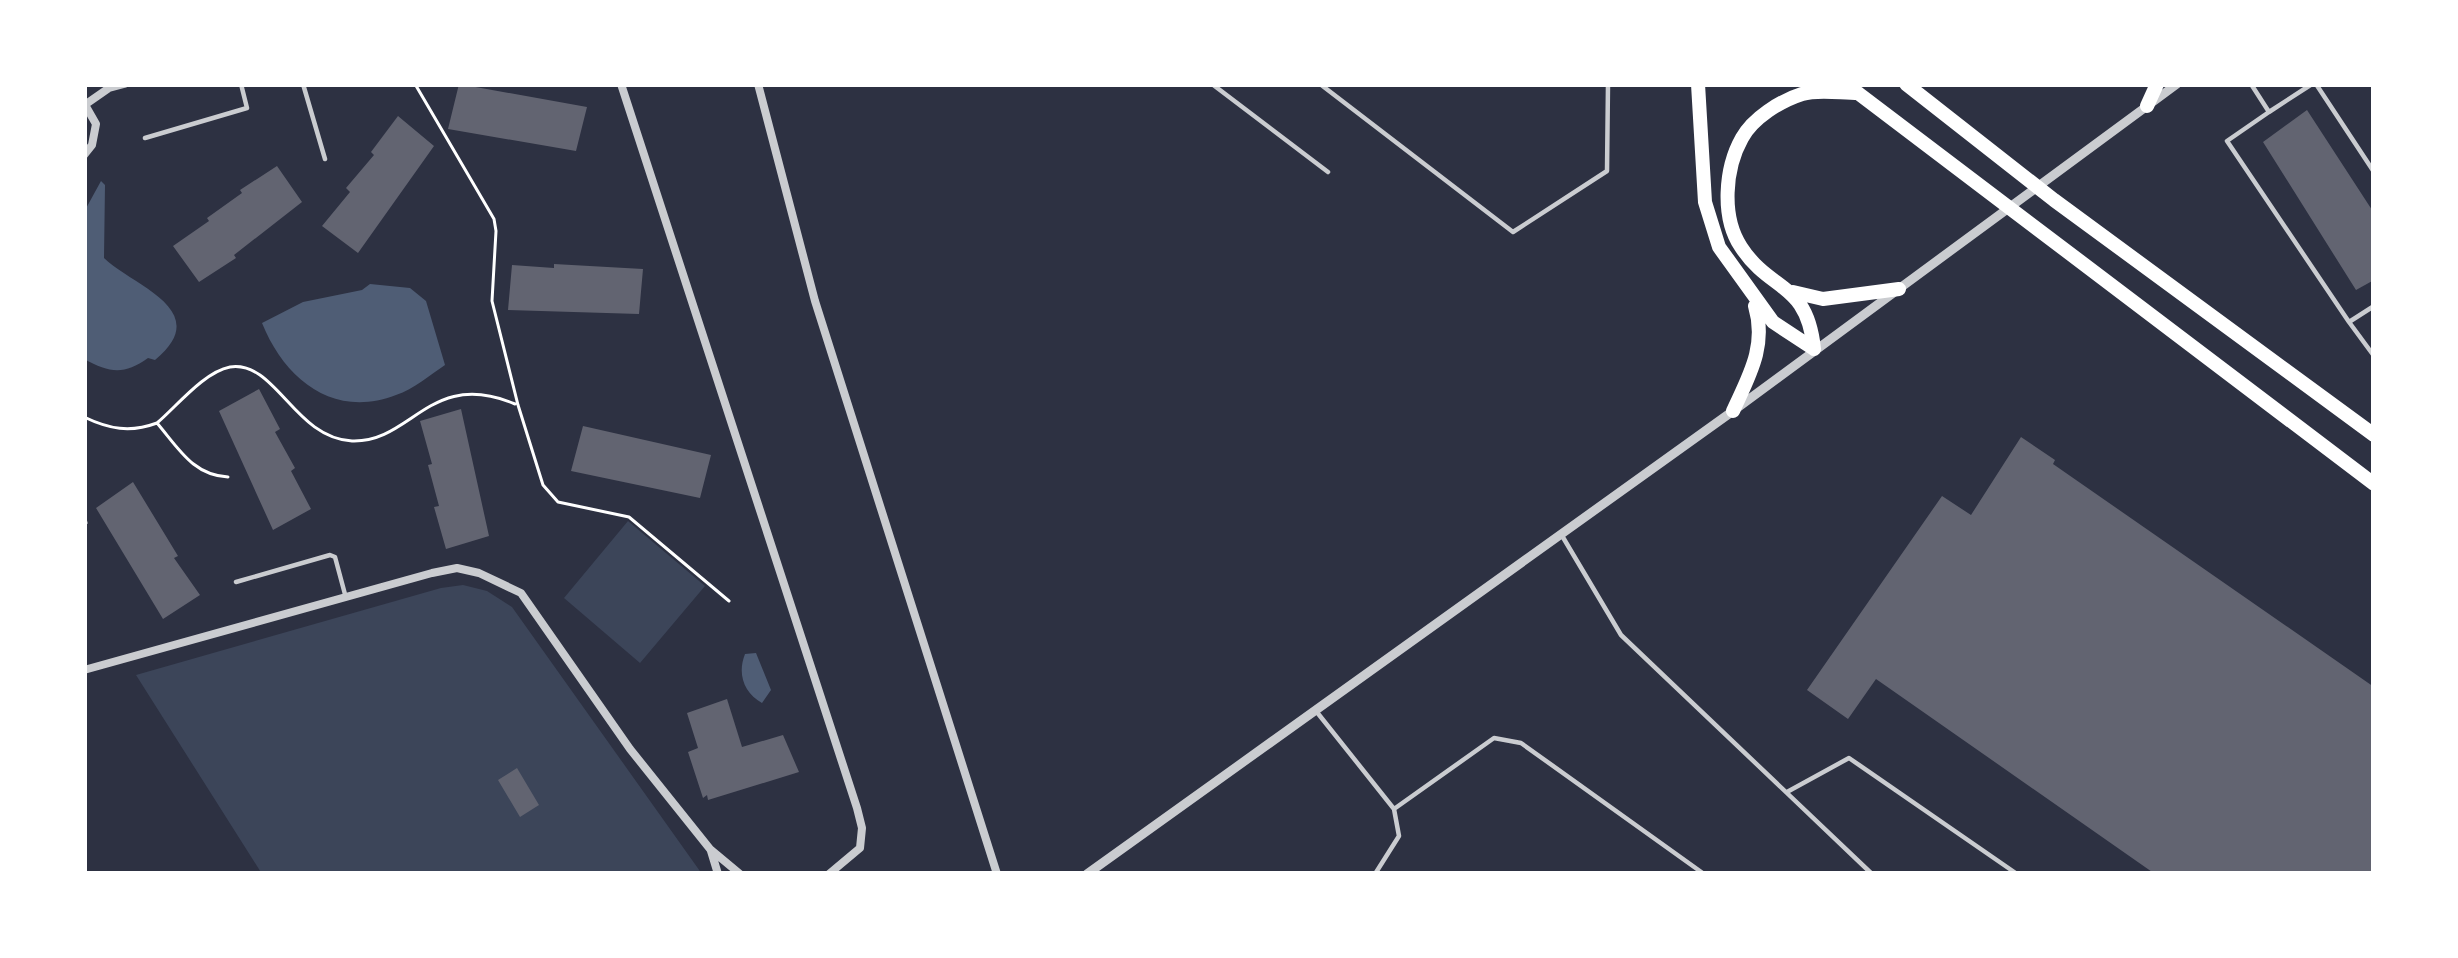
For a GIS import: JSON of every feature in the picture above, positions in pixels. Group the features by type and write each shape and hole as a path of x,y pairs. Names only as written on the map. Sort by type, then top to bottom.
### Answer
{"highway":[{"path":"1697,84 1705,202 1719,247 1773,322 1814,349"},
{"path":"2146,106 2157,84"},
{"path":"1899,289 1823,299 1793,292 1741,247 1730,223 1728,184 1742,136 1772,108 1806,92 1852,88 2374,484"},
{"path":"1913,88 2054,200 2374,435"},
{"path":"1793,292 1812,326 1814,349"},
{"path":"1733,411 1758,355 1760,323 1751,296"}],"street":[{"path":"84,155 96,135 96,124 85,104 124,84"},
{"path":"621,84 857,808 860,848 829,874"},
{"path":"758,84 815,302 997,874"},
{"path":"1087,874 1733,411 2177,84"},
{"path":"84,670 457,568 479,573 521,593 630,749 710,849 740,874"},
{"path":"710,849 718,874"}],"lane":[{"path":"145,138 247,108 241,84"},
{"path":"303,84 325,159"},
{"path":"1212,84 1328,172"},
{"path":"1320,84 1513,232 1607,171 1609,84"},
{"path":"2251,84 2269,112"},
{"path":"2374,172 2314,84 2227,141 2374,356"},
{"path":"2349,322 2374,306"},
{"path":"1561,534 1621,634 1872,874"},
{"path":"236,582 330,555 335,557 346,598"},
{"path":"1316,711 1394,809 1399,836 1375,874"},
{"path":"1394,809 1494,738 1521,743 1704,874"},
{"path":"1786,792 1849,758 2018,874"}],"path":[{"path":"415,84 494,219 492,301 543,485 551,496 569,505 629,517 729,601"},
{"path":"84,419 109,428 157,423 218,371 234,366 263,375 308,425 352,441 379,434 420,409 460,395 481,392 518,405"},
{"path":"157,423 195,468 209,476 229,477"},
{"path":"84,513 86,523"}],"shaded area":[{"path":"101,181 105,185 104,258 162,300 177,327 155,360 148,358 124,369 109,369 84,359 84,212"},
{"path":"370,284 410,288 426,301 445,365 396,395 352,402 332,398 284,362 262,323 303,302 362,290"},
{"path":"628,521 705,586 640,663 564,598"},
{"path":"463,585 487,591 512,607 702,874 262,874 136,675"},
{"path":"756,653 771,690 762,703 742,676 745,654"}],"building":[{"path":"459,84 587,107 576,151 448,129"},
{"path":"2307,110 2374,213 2374,280 2356,290 2263,142"},
{"path":"398,116 434,146 358,253 322,226 350,192 346,188"},
{"path":"277,166 302,202 236,258 199,282 173,246"},
{"path":"554,264 643,269 639,314 508,310 512,265 554,268"},
{"path":"259,389 311,509 273,530 219,411"},
{"path":"461,409 489,536 446,549 420,421"},
{"path":"583,426 711,455 700,498 571,471"},
{"path":"2021,437 2374,687 2374,874 2155,874 1876,679 1848,719 1807,690 1942,496 1971,515"},
{"path":"133,482 200,595 163,619 96,508"},
{"path":"727,699 742,747 783,735 799,772 708,800 707,795 703,798 688,752 698,748 687,713"},
{"path":"517,768 539,805 520,817 498,780"}]}
